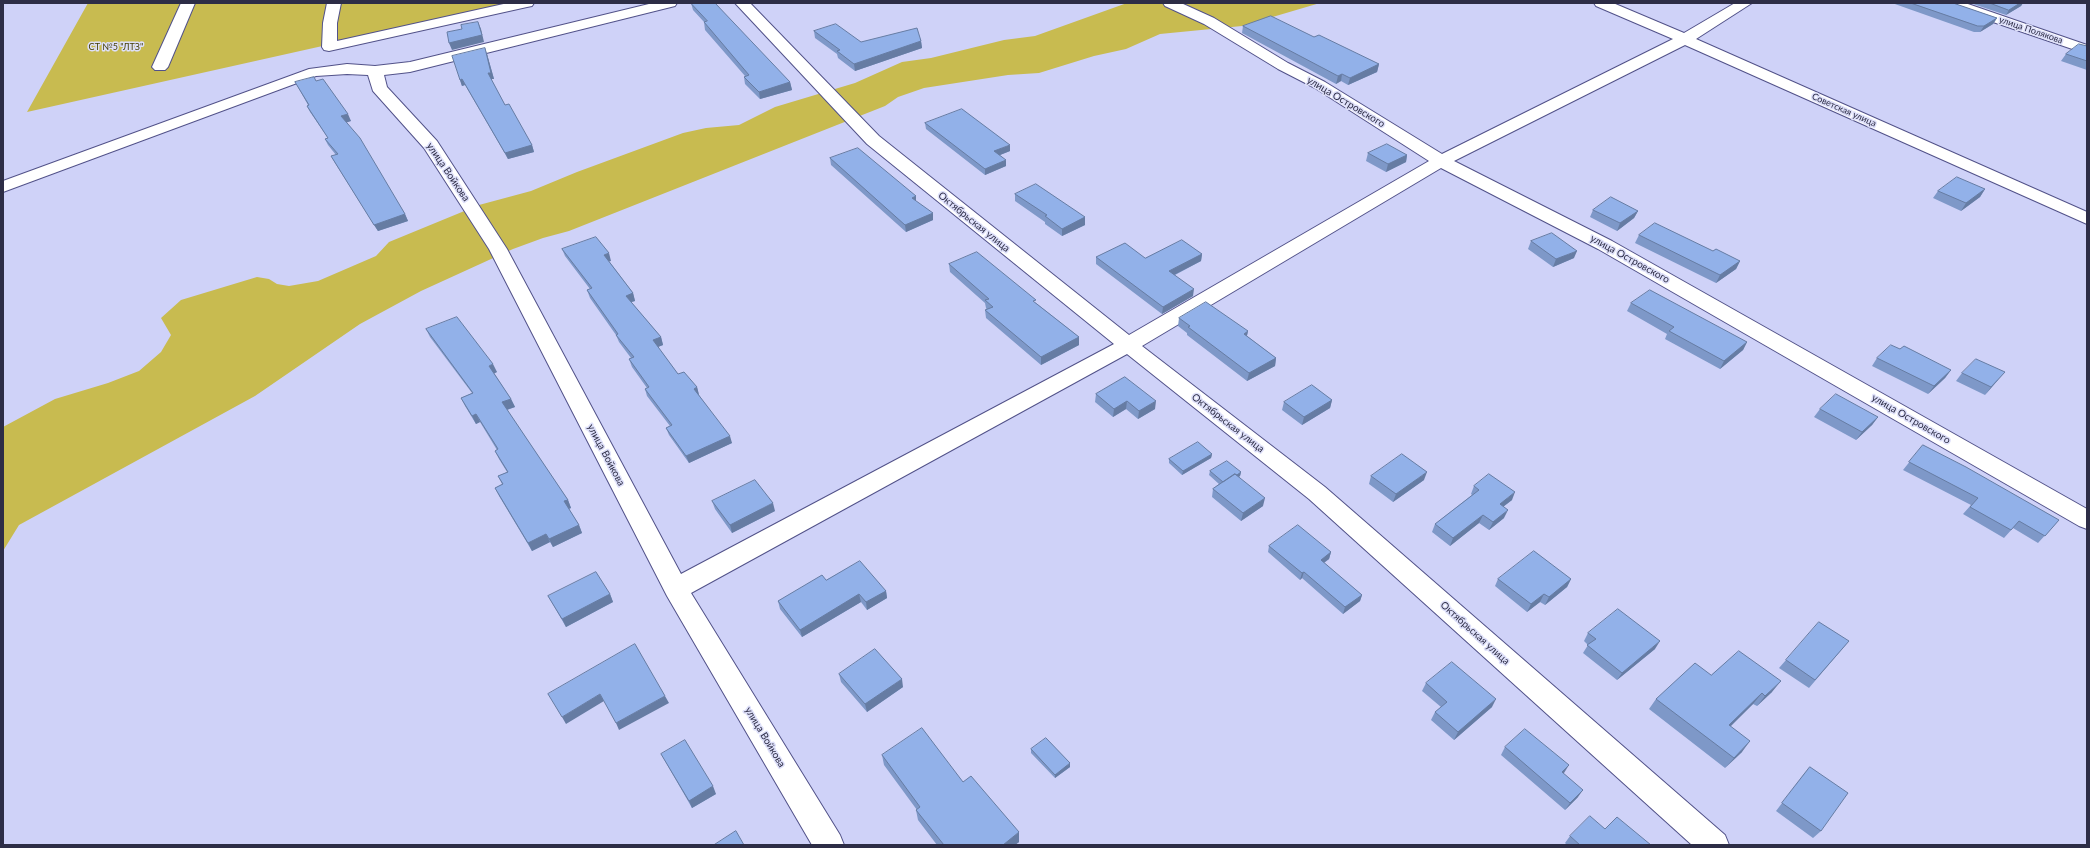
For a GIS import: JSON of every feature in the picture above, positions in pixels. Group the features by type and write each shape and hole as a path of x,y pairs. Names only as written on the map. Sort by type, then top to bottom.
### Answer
{"street":[{"path":"160,67 188,3"},
{"path":"334,3 330,23 329,47 479,8 526,3"},
{"path":"3,187 66,162 314,72 347,69 375,72 410,67 670,3"},
{"name":"Октябрьская улица","path":"742,3 873,140 1128,345 1317,493 1714,845"},
{"name":"улица Островского","path":"1170,3 1208,21 1283,66 1320,85 1441,161 1605,245 2087,520"},
{"name":"Советская улица","path":"1601,3 1685,39 2087,219"},
{"path":"676,589 1128,345 1441,161 1685,39 1745,3"},
{"name":"улица Полякова","path":"1952,3 2087,50"},
{"name":"улица Войкова","path":"375,72 379,88 431,145 498,249 676,589 829,845"}],"green space":[{"name":"СТ №5 \"ЛТЗ\"","path":"88,3 515,3 27,112"},
{"path":"1127,3 1320,3 1242,26 1160,34 1126,49 1094,56 1039,73 1008,75 924,88 898,97 885,106 569,231 543,238 513,249 421,291 360,324 255,396 19,525 3,551 3,427 55,399 108,383 139,371 161,352 171,335 161,318 181,300 257,277 269,279 277,284 289,286 318,281 376,256 389,242 479,205 531,191 577,172 683,133 706,128 739,125 775,107 855,83 902,62 931,58 1004,40 1035,36"}],"building":[{"path":"691,3 715,3 790,82 759,92 744,77 749,75 704,22 707,21"},
{"path":"1911,3 1953,3 1997,18 1984,26 1978,26"},
{"path":"1990,3 2020,3 2009,10"},
{"path":"1271,16 1314,37 1319,35 1379,64 1350,78 1342,74 1338,76 1243,26"},
{"path":"478,22 482,35 449,43 447,32 462,29 461,25"},
{"path":"836,24 861,42 917,28 921,41 854,64 837,51 840,50 814,31"},
{"path":"2079,44 2087,46 2087,61 2066,54"},
{"path":"485,48 491,73 488,73 505,105 509,104 532,145 505,153 462,79 460,80 452,56"},
{"path":"314,77 316,81 323,79 348,114 341,116 360,138 405,214 374,225 331,156 338,154 325,139 328,138 307,106 309,105 295,82"},
{"path":"962,109 1010,145 994,151 1006,160 985,169 925,123"},
{"path":"1387,144 1407,155 1388,164 1368,153"},
{"path":"858,148 916,196 912,198 933,213 905,225 830,158"},
{"path":"1957,177 1985,189 1966,203 1938,191"},
{"path":"1036,184 1085,217 1062,229 1045,216 1047,215 1015,194"},
{"path":"1611,197 1638,211 1620,223 1593,210"},
{"path":"1655,223 1713,251 1716,249 1740,261 1720,275 1639,235"},
{"path":"1552,233 1577,251 1556,259 1531,241"},
{"path":"596,237 609,253 604,255 633,293 626,296 661,337 653,340 678,374 684,372 697,387 694,389 730,436 686,456 666,428 672,425 645,389 649,387 629,359 634,357 616,335 618,334 587,290 592,288 562,249"},
{"path":"1182,240 1202,254 1169,271 1194,289 1163,307 1096,257 1125,243 1145,258"},
{"path":"977,252 1036,300 1033,301 1079,337 1041,357 985,310 993,307 985,300 989,299 949,264"},
{"path":"1650,290 1747,342 1724,361 1669,331 1674,327 1631,303"},
{"path":"1206,302 1248,331 1244,334 1276,358 1249,373 1188,327 1190,326 1179,318"},
{"path":"457,317 493,364 489,366 511,399 502,402 568,500 564,501 579,525 549,539 546,534 528,543 495,488 503,484 498,476 508,472 495,451 498,449 476,414 472,416 461,398 473,393 426,329"},
{"path":"1891,345 1900,349 1904,346 1951,370 1934,386 1877,358"},
{"path":"1976,359 2005,372 1991,387 1962,373"},
{"path":"1125,377 1156,401 1139,411 1127,401 1114,409 1096,394"},
{"path":"1312,385 1332,400 1304,417 1284,402"},
{"path":"1836,394 1878,417 1862,432 1820,409"},
{"path":"1198,442 1212,454 1183,471 1169,459"},
{"path":"1923,445 1966,467 2059,520 2045,536 2019,521 2011,530 1970,507 1978,498 1909,462"},
{"path":"1402,454 1427,472 1396,494 1371,476"},
{"path":"1227,461 1241,472 1223,482 1210,471"},
{"path":"1235,474 1265,498 1243,513 1213,489"},
{"path":"1489,474 1515,492 1500,504 1508,510 1493,522 1483,515 1453,538 1435,524 1479,490 1474,486"},
{"path":"755,480 773,503 730,525 712,501"},
{"path":"1298,525 1331,552 1321,560 1362,595 1345,607 1304,572 1302,573 1269,546"},
{"path":"1534,551 1571,579 1549,597 1544,594 1531,604 1498,579"},
{"path":"860,561 886,591 866,602 859,594 800,630 778,601 822,575 826,580"},
{"path":"596,572 610,594 562,619 548,596"},
{"path":"1618,609 1660,641 1622,673 1587,645 1596,639 1588,633"},
{"path":"1819,622 1849,641 1815,680 1786,660"},
{"path":"635,644 665,696 616,723 600,694 562,717 548,694"},
{"path":"875,649 902,679 865,704 839,674"},
{"path":"1739,651 1781,681 1765,696 1762,693 1729,725 1750,741 1734,758 1656,699 1695,663 1711,675"},
{"path":"1452,662 1496,699 1458,732 1435,712 1447,702 1426,683"},
{"path":"922,728 963,782 971,776 1019,832 1003,845 944,845 916,810 920,807 882,755"},
{"path":"1525,729 1569,765 1562,772 1583,790 1570,803 1505,747"},
{"path":"1046,738 1070,763 1055,775 1031,749"},
{"path":"685,740 713,786 689,801 661,754"},
{"path":"1810,767 1848,793 1821,831 1782,803"},
{"path":"1590,816 1605,829 1617,817 1651,845 1580,845 1570,836"},
{"path":"736,831 744,845 714,845"}]}
